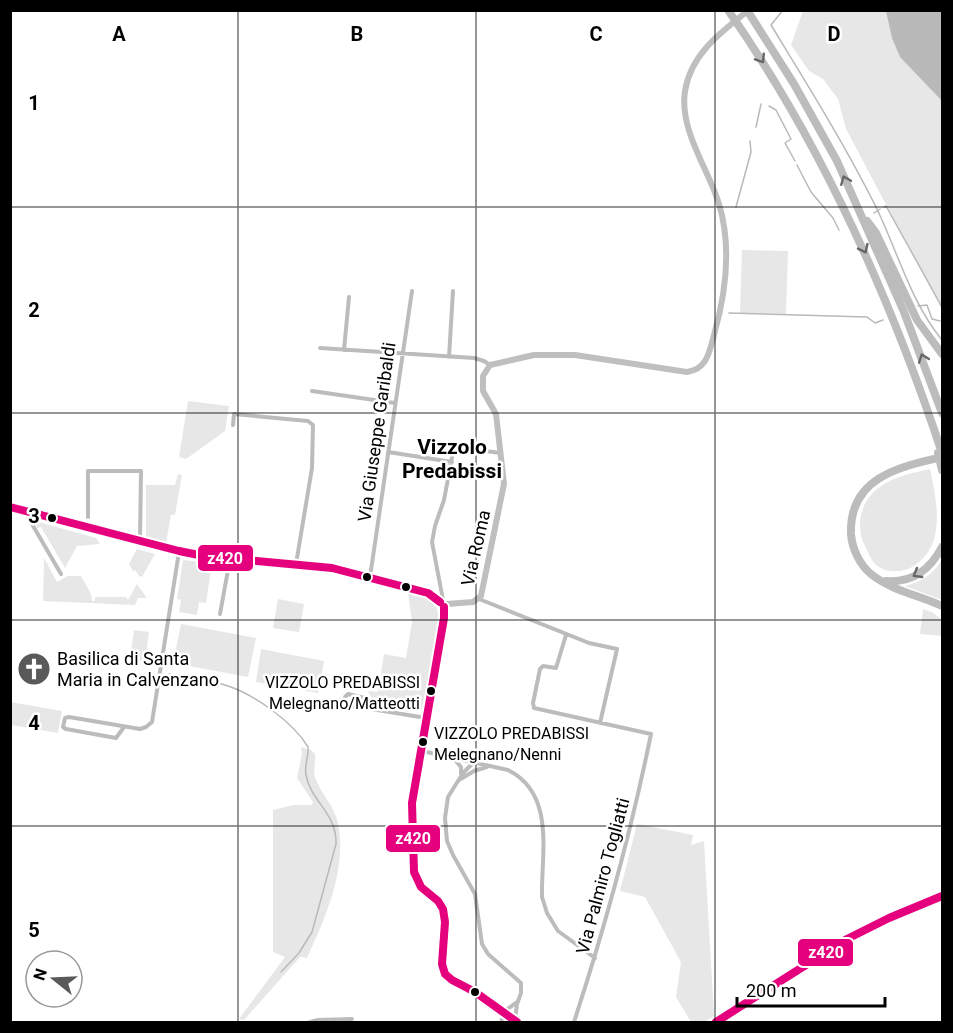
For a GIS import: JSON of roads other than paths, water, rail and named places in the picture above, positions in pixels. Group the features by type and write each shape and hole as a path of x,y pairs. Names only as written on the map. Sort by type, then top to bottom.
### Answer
{"highway":[{"path":"728,10 779,88 838,196 889,304 924,397 940,456 901,467 880,477 866,489 855,508 851,527 854,549 869,573 942,606"},
{"path":"748,10 837,161 904,312 942,413"},
{"path":"862,216 876,234 917,320 942,354"},
{"path":"924,397 942,470"},
{"path":"881,580 898,581 914,577 930,565 942,547"}],"main road":[{"path":"716,1023 847,939 888,918 942,896"}],"street":[{"path":"320,348 481,360 490,365 534,355 575,355 673,371 696,370 704,365 724,288 727,251 724,223 717,196 691,136 684,100 687,82 694,64 707,46 748,10"},
{"name":"Via Giuseppe Garibaldi","path":"370,578 412,291"},
{"path":"449,357 453,291"},
{"path":"344,350 349,297"},
{"name":"Via Roma","path":"478,599 485,582 504,494 496,414 483,391 483,376 490,365"},
{"path":"312,391 395,403"},
{"path":"233,425 234,414 308,421 313,425 312,468 296,564"},
{"path":"474,763 460,776 448,797 445,826 449,848 475,894 482,944 488,954 519,980 522,990 515,1022 470,989 450,979 442,968 445,922 443,909 419,883 414,867 411,807 444,618 432,542 444,500 454,447 501,453"},
{"path":"388,452 452,462"},
{"path":"88,517 88,471 141,471 140,541"},
{"path":"12,508 179,551 329,568 428,593 443,603 471,603 478,599 566,635 617,649 600,723 536,709 533,706 540,669 543,666 556,668 566,635"},
{"path":"25,511 61,574"},
{"path":"124,727 116,738 66,729 63,727 63,722 69,717 140,729 146,728 152,722 179,551"},
{"path":"220,614 230,558"},
{"path":"375,709 365,698 348,694 345,697 344,702 347,705 426,718"},
{"name":"Via Palmiro Togliatti","path":"574,1023 630,834 651,734 600,723"},
{"path":"421,751 508,770 518,776 536,799 541,812 544,907 558,931 595,958"},
{"path":"452,758 460,765 460,776"},
{"path":"469,773 474,763"},
{"path":"456,783 469,773 493,767"},
{"path":"501,1023 504,1013 519,999"},
{"path":"310,1023 316,1020 352,1018"}],"waterway":[{"path":"783,10 771,25 851,159 883,222 921,309 942,340"},
{"path":"756,127 761,104"},
{"path":"769,106 776,110 791,139 785,143 795,161"},
{"path":"736,207 751,152 750,141"},
{"path":"797,165 811,192 833,218 839,230"},
{"path":"884,207 886,206 942,307"},
{"path":"874,213 880,209"},
{"path":"918,306 927,305 932,319 940,321"},
{"path":"729,313 867,317 875,323 883,320"},
{"path":"169,674 198,678 239,690 283,719 308,747 306,775 313,793 332,824 336,844 312,932 299,953 281,972"}],"place":[{"name":"Basilica di Santa Maria in Calvenzano","path":"34,669"},
{"name":"VIZZOLO PREDABISSI Melegnano/Matteotti","path":"431,691"},
{"name":"VIZZOLO PREDABISSI Melegnano/Nenni","path":"423,742"}],"district":[{"name":"Vizzolo Predabissi","path":"452,459"}]}
